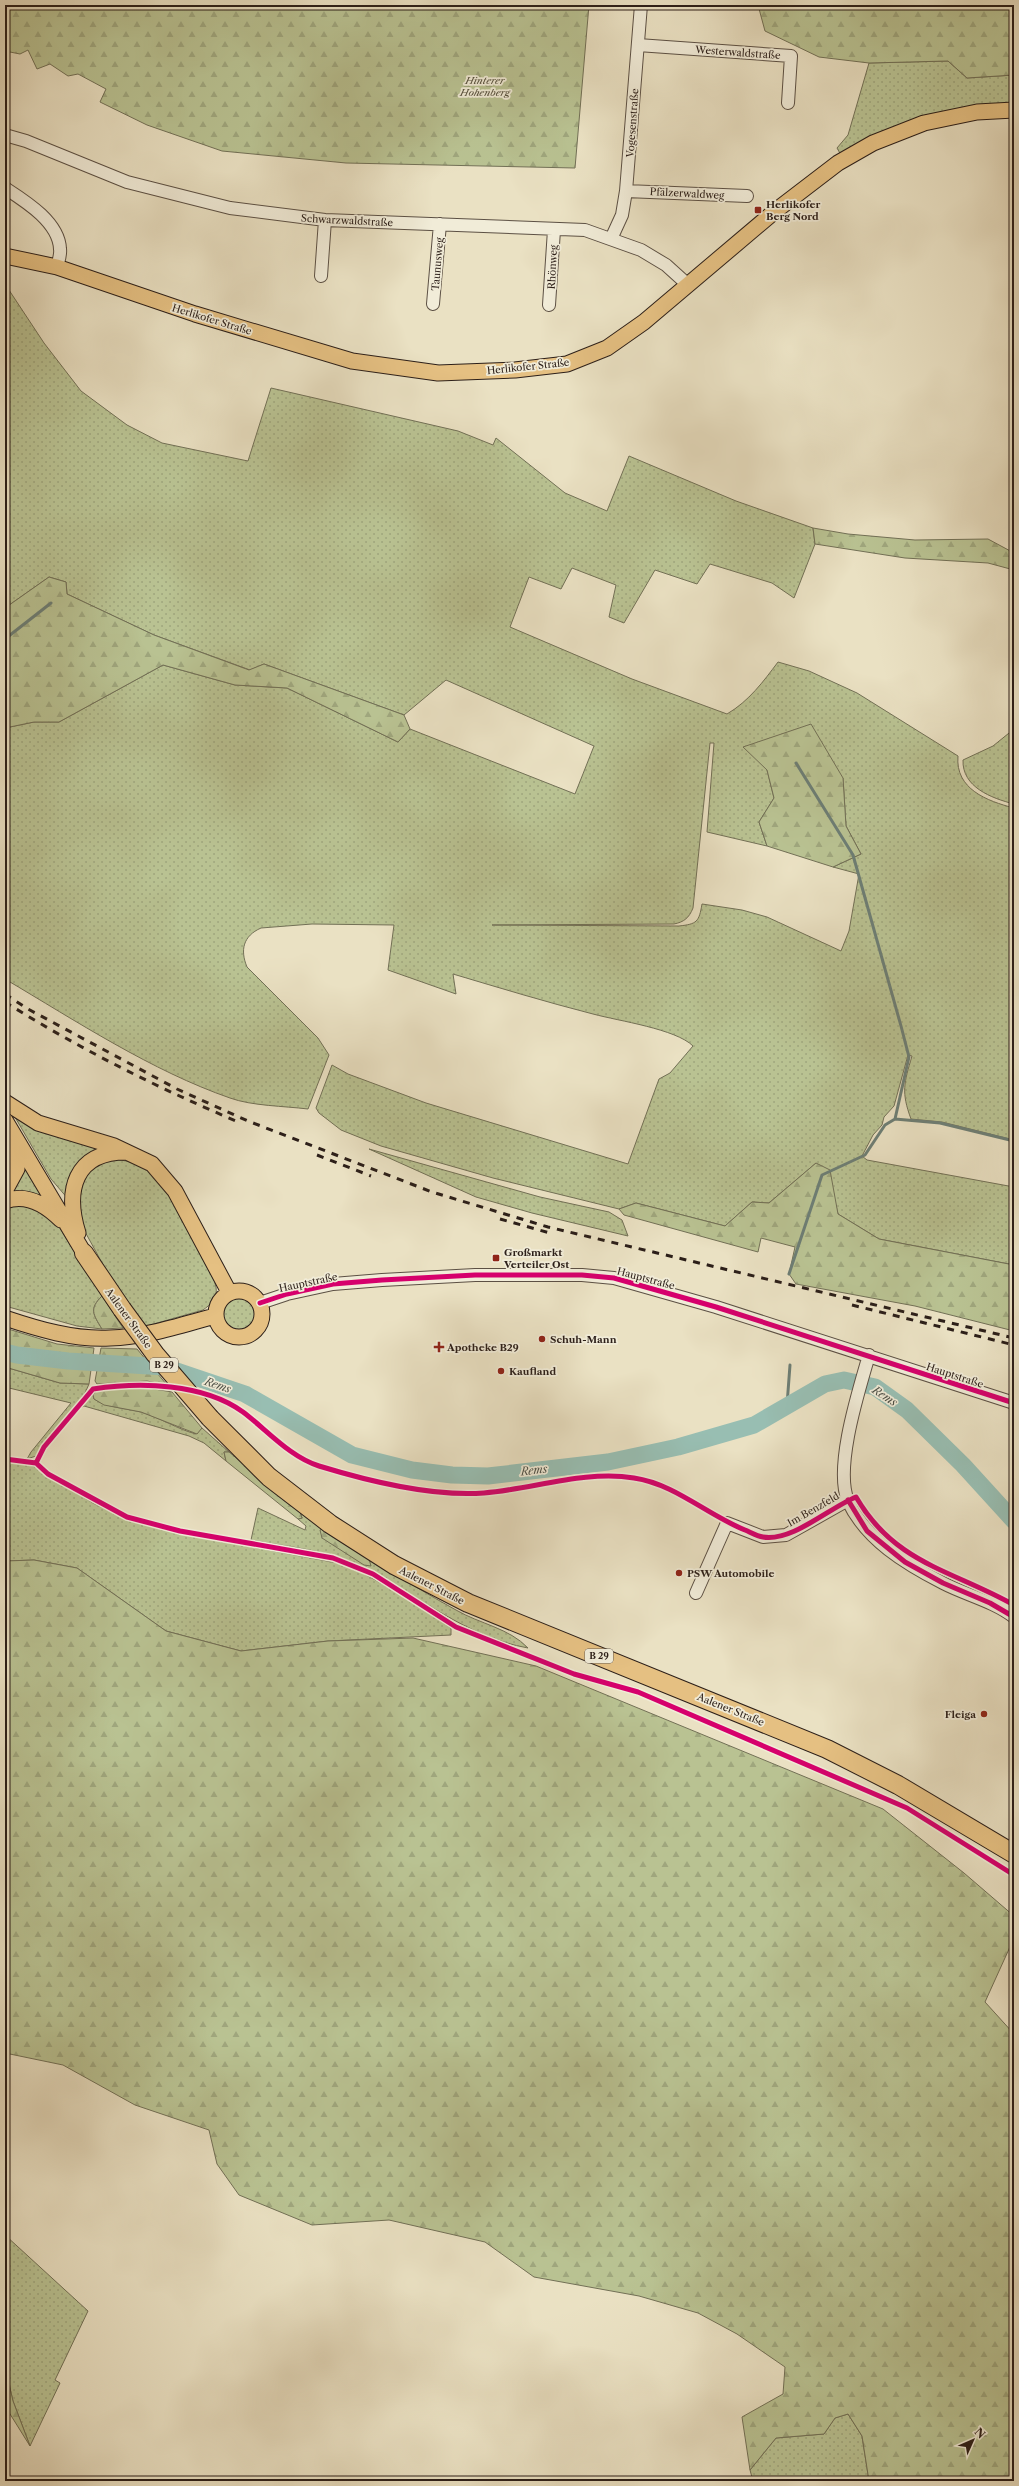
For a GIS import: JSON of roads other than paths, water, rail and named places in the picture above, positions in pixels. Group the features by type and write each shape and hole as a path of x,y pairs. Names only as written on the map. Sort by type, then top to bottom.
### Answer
{"highway":[{"name":"Aalener Straße","path":"84,1253 122,1309 173,1376 210,1418 269,1478 330,1524 394,1565 468,1603 827,1749 898,1785 1014,1854"}],"main road":[{"name":"Herlikofer Straße","path":"5,256 57,268 195,314 352,361 438,374 515,370 567,364 607,348 644,322 687,284 804,189 838,164 874,143 924,123 976,112 1014,110"},
{"path":"5,1102 38,1123 94,1138 129,1152 152,1164 168,1180 229,1292"},
{"path":"5,1191 17,1169 16,1146 8,1124"},
{"name":"Aalener Straße","path":"8,1124 84,1253"},
{"path":"84,1253 72,1206 72,1193 75,1180 82,1169 91,1160 102,1154 129,1152"},
{"path":"5,1201 18,1198 36,1202 50,1210 71,1231"},
{"path":"243,1291 256,1297 260,1303 262,1318 254,1332 247,1336 233,1336 226,1334 221,1329 215,1316 218,1302 229,1292 243,1291"},
{"path":"5,1311 47,1324 136,1335"},
{"path":"5,1318 42,1330 82,1337 110,1338 136,1335 215,1316"}],"street":[{"name":"Vogesenstraße","path":"611,239 622,215 626,191 640,5"},
{"name":"Westerwaldstraße","path":"638,45 791,56 788,103"},
{"name":"Schwarzwaldstraße","path":"5,135 26,140 127,182 230,208 325,220 585,230 641,250 666,265 687,284"},
{"path":"5,188 22,199 45,219 57,236 61,250 57,268"},
{"name":"Pfälzerwaldweg","path":"626,191 747,196"},
{"path":"321,276 325,220"},
{"name":"Taunusweg","path":"433,304 440,224"},
{"name":"Rhönweg","path":"549,305 554,230"},
{"name":"Hauptstraße","path":"260,1303 287,1294 333,1284 382,1280 475,1276 598,1276 631,1282 869,1355 950,1384 1014,1403"},
{"name":"Im Benzfeld","path":"869,1355 846,1446 844,1464 848,1500 867,1530 906,1562 944,1583 990,1603 1014,1616"},
{"name":"Im Benzfeld","path":"696,1593 727,1522 764,1537 786,1536 848,1500"}],"waterway":[{"path":"5,315 8,308"},
{"path":"5,639 51,603"},
{"path":"789,1274 822,1175 865,1155 885,1125 895,1119 909,1057 853,855 796,763"},
{"path":"895,1119 940,1123 1014,1141"},
{"name":"Rems","path":"5,1352 17,1355 68,1361 165,1367 245,1394 352,1455 412,1470 452,1475 488,1476 608,1462 678,1447 754,1425 825,1384 844,1380 875,1387 907,1410 963,1465 1014,1521"},
{"path":"787,1405 790,1365"}],"railway":[{"path":"5,994 28,1009 177,1089 248,1121 432,1192 548,1227 1014,1338"},
{"path":"5,1002 89,1051 147,1081 236,1121"},
{"path":"317,1155 371,1176"},
{"path":"500,1219 550,1233"},
{"path":"852,1305 1014,1345"}],"place":[{"name":"Herlikofer Berg Nord","path":"758,210"},
{"name":"Großmarkt Verteiler Ost","path":"496,1258"},
{"name":"Schuh-Mann","path":"542,1339"},
{"name":"Apotheke B29","path":"439,1347"},
{"name":"Kaufland","path":"501,1371"},
{"name":"PSW Automobile","path":"679,1573"},
{"name":"Fleiga","path":"984,1714"}],"park label":[{"name":"Hinterer Hohenberg","path":"485,86"}]}
